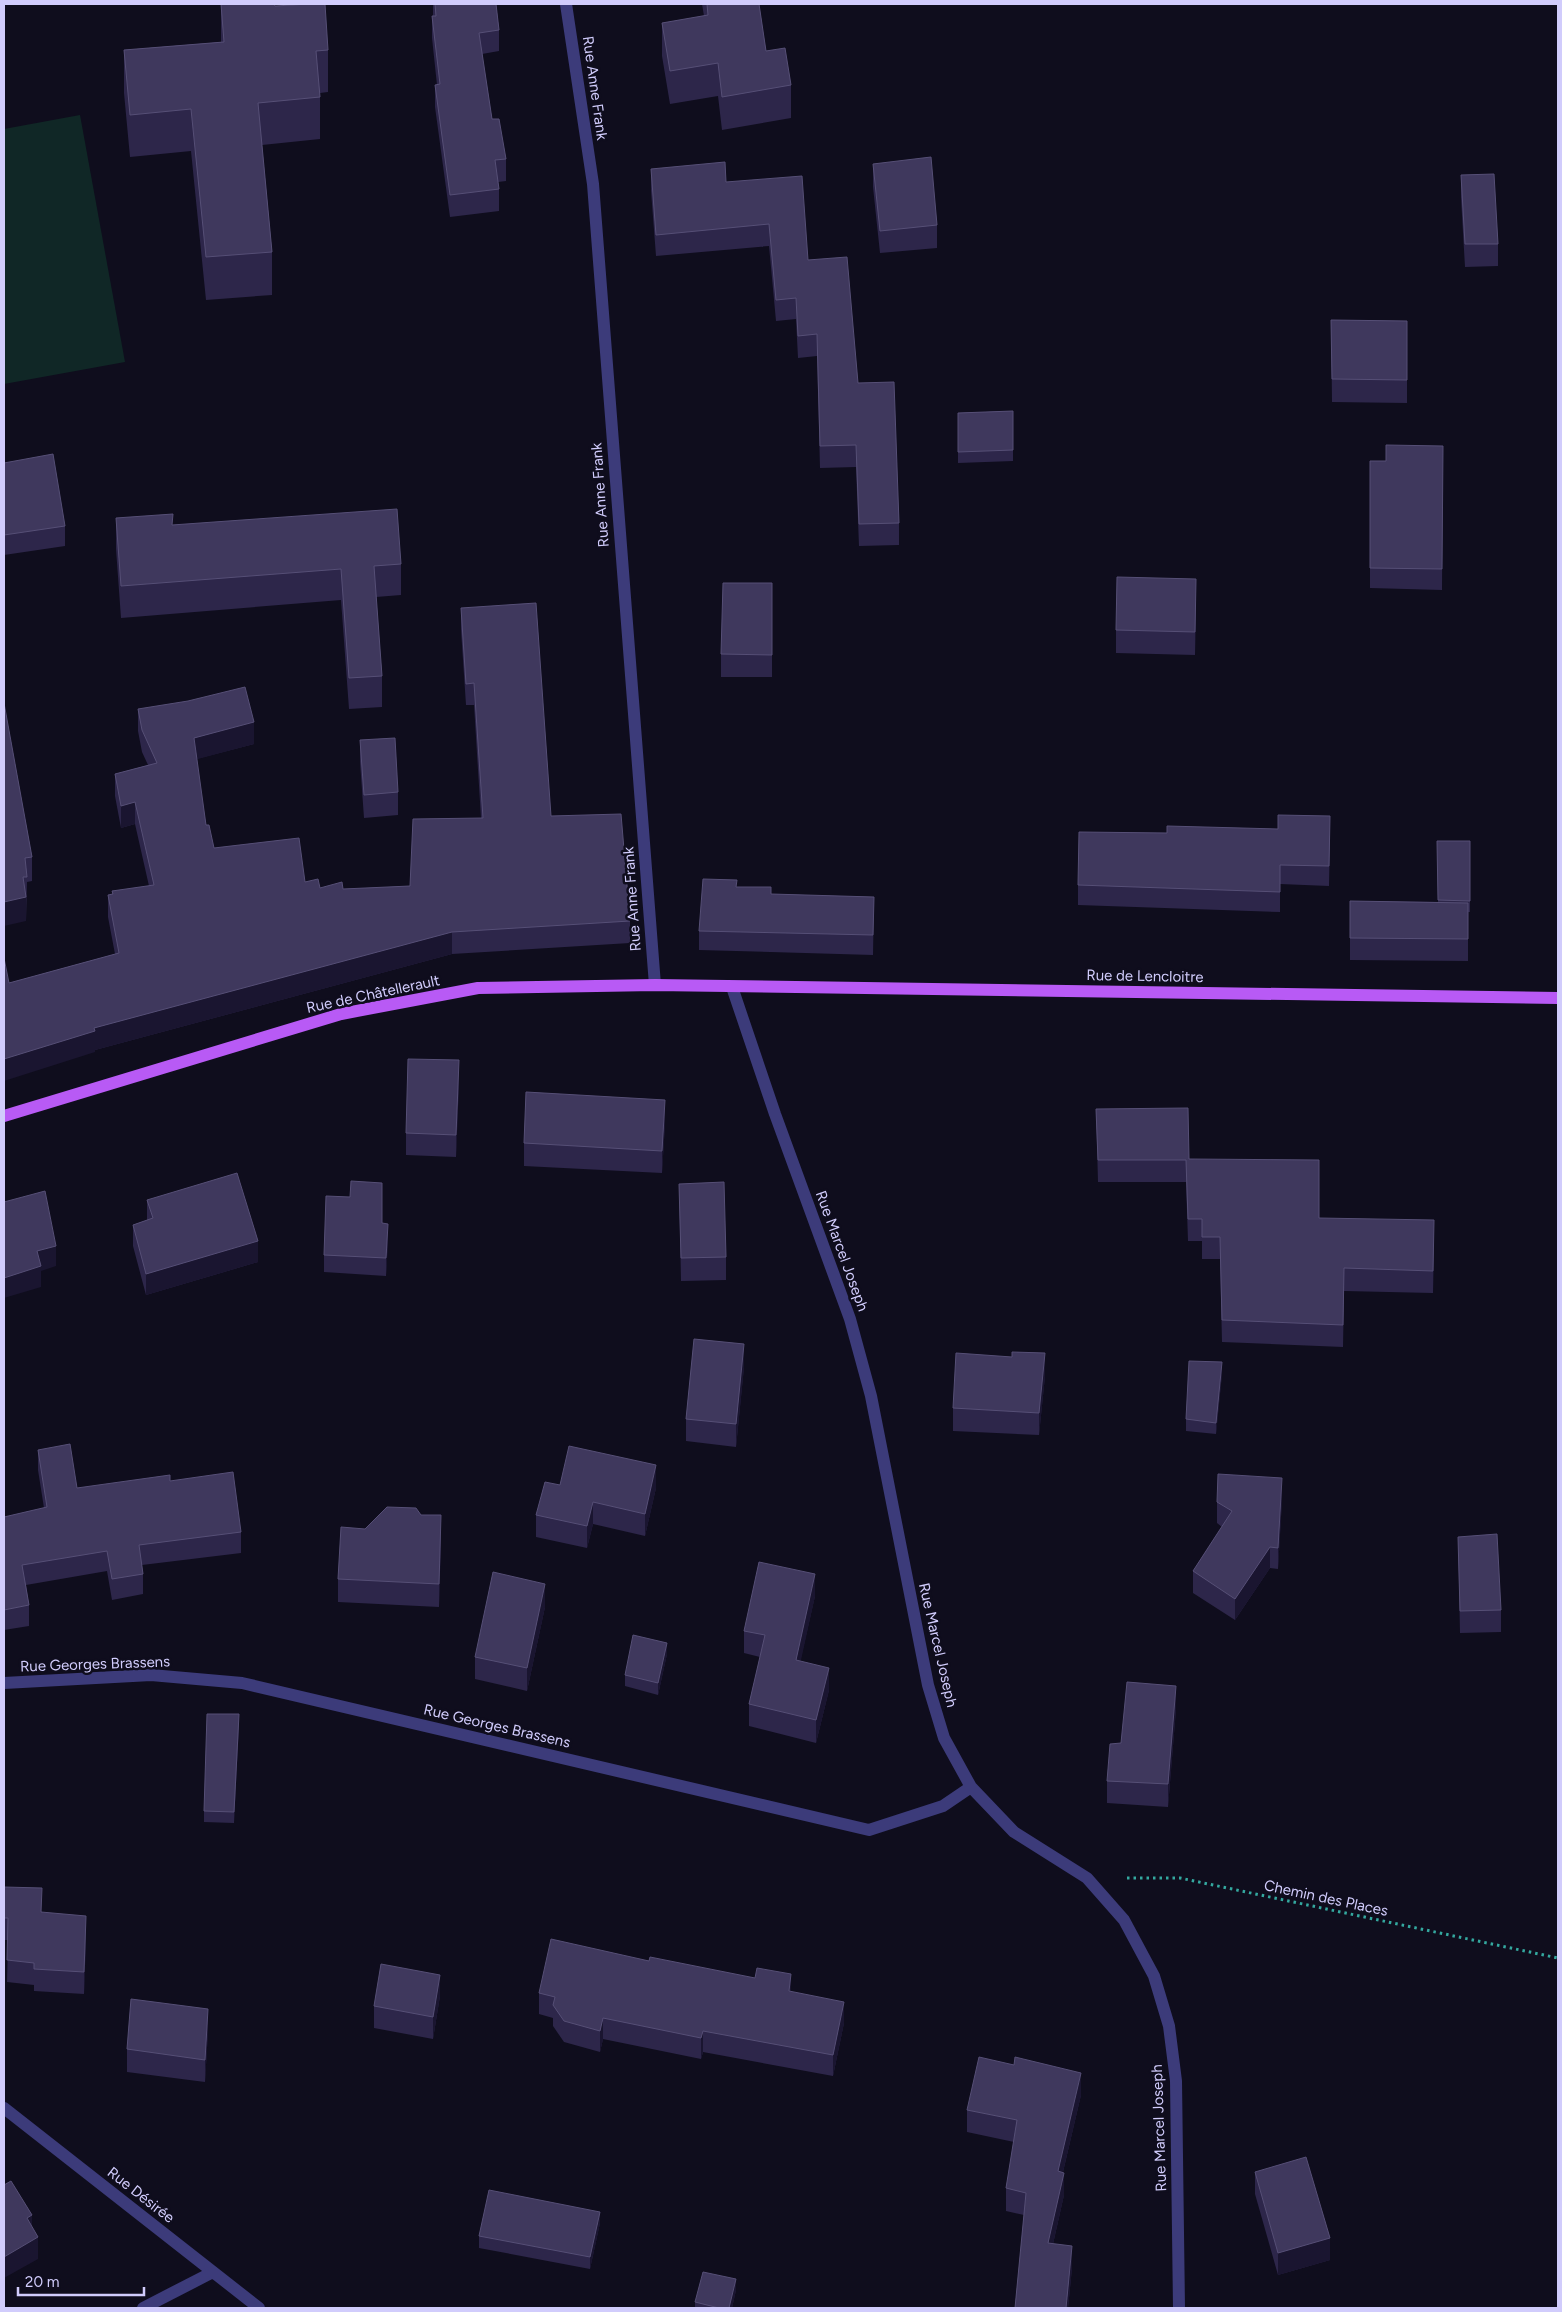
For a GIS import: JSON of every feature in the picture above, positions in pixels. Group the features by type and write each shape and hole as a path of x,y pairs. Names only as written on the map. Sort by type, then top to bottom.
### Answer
{"main road":[{"name":"Rue de Châtellerault","path":"4,1116 340,1014 478,988 655,985 732,987"},
{"name":"Rue de Lencloitre","path":"732,987 1558,998"}],"street":[{"name":"Rue Anne Frank","path":"566,4 593,184 655,985"},
{"name":"Rue Marcel Joseph","path":"732,987 850,1319 871,1396 928,1685 944,1738 971,1787 1014,1832 1087,1878 1124,1920 1154,1976 1169,2026 1176,2081 1179,2308"},
{"name":"Rue Georges Brassens","path":"4,1682 151,1675 242,1683 870,1830 944,1806 971,1787"},
{"name":"Rue Désirée","path":"4,2108 259,2308"},
{"path":"143,2308 213,2272"}],"path":[{"name":"Chemin des Places","path":"1087,1878 1180,1878 1558,1958"}],"green space":[{"path":"80,115 125,362 4,384 4,129"}],"building":[{"path":"221,4 274,4 275,6 325,4 328,50 316,51 320,97 258,103 272,252 206,257 191,109 130,115 124,50 224,42"},
{"path":"435,4 496,4 499,30 479,33 492,119 499,119 506,159 495,160 499,189 450,195 435,85 440,84 432,16 436,16"},
{"path":"707,4 759,4 766,51 785,48 791,85 722,97 718,63 670,71 662,23 708,15"},
{"path":"931,157 937,225 880,231 873,164"},
{"path":"725,162 726,182 802,176 808,260 847,257 858,383 894,382 899,523 859,524 856,445 820,446 817,334 798,336 796,298 776,300 769,224 656,235 651,169"},
{"path":"1494,174 1498,244 1465,244 1461,175"},
{"path":"1331,320 1407,321 1407,380 1332,379"},
{"path":"1013,411 1013,450 958,452 958,413"},
{"path":"1386,445 1443,446 1442,569 1370,568 1370,461 1386,461"},
{"path":"53,454 65,526 4,535 4,463"},
{"path":"397,509 401,564 374,566 382,676 349,678 341,569 121,586 116,518 173,514 172,525"},
{"path":"1117,577 1196,579 1195,632 1116,630"},
{"path":"723,583 772,583 772,655 721,654"},
{"path":"536,603 551,816 621,814 630,921 452,932 94,1028 95,1031 4,1059 4,958 9,983 119,953 108,895 113,894 112,891 154,885 135,802 121,806 115,774 157,763 142,730 138,709 188,701 245,687 254,722 194,738 206,825 209,825 214,848 299,838 305,882 318,879 320,888 342,882 343,889 410,886 413,819 483,818 474,683 466,684 461,608"},
{"path":"4,703 32,857 25,858 27,877 23,877 26,897 4,902"},
{"path":"395,738 398,792 364,795 360,740"},
{"path":"1278,815 1330,816 1329,866 1280,865 1280,892 1078,885 1079,832 1167,833 1167,826 1278,829"},
{"path":"1437,841 1470,841 1470,901 1438,900"},
{"path":"703,879 737,880 736,887 771,887 771,894 874,897 873,935 699,931"},
{"path":"1350,901 1468,903 1468,939 1350,938"},
{"path":"408,1059 459,1060 456,1135 406,1133"},
{"path":"526,1092 665,1100 662,1151 524,1143"},
{"path":"1188,1108 1189,1159 1319,1160 1319,1218 1434,1220 1433,1271 1344,1268 1343,1325 1222,1320 1220,1237 1202,1237 1202,1219 1188,1219 1186,1160 1098,1160 1096,1109"},
{"path":"237,1173 258,1241 146,1274 133,1225 153,1218 147,1200"},
{"path":"351,1181 382,1183 382,1223 388,1224 386,1258 324,1255 326,1196 350,1197"},
{"path":"724,1182 726,1257 681,1258 679,1184"},
{"path":"45,1191 56,1246 37,1251 41,1266 4,1278 4,1202"},
{"path":"694,1339 744,1344 736,1424 686,1419"},
{"path":"1012,1352 1045,1353 1039,1413 953,1408 956,1353 1012,1357"},
{"path":"1189,1361 1222,1362 1216,1423 1186,1419"},
{"path":"70,1444 77,1488 170,1475 170,1481 233,1472 241,1532 139,1545 143,1574 112,1579 107,1551 22,1565 29,1605 4,1610 4,1517 47,1507 38,1450"},
{"path":"569,1446 656,1465 645,1514 593,1502 587,1526 536,1515 545,1482 560,1485"},
{"path":"1218,1474 1282,1478 1278,1548 1270,1547 1235,1599 1193,1571 1232,1511 1217,1502"},
{"path":"387,1507 416,1508 421,1515 441,1515 439,1584 338,1579 341,1527 365,1529"},
{"path":"1497,1534 1501,1610 1460,1611 1458,1537"},
{"path":"759,1562 815,1574 796,1660 829,1668 816,1720 749,1704 765,1635 744,1631"},
{"path":"493,1572 545,1584 527,1668 475,1657"},
{"path":"633,1635 667,1643 658,1683 625,1675"},
{"path":"1127,1682 1176,1686 1168,1784 1107,1781 1110,1744 1121,1743"},
{"path":"207,1714 239,1714 234,1812 204,1811"},
{"path":"4,1887 42,1888 41,1912 86,1916 84,1972 34,1969 34,1963 7,1960 8,1918 4,1918"},
{"path":"551,1939 649,1961 650,1957 755,1978 757,1968 791,1974 789,1991 844,2002 833,2055 703,2031 701,2038 603,2018 600,2031 564,2021 553,2005 555,1997 539,1993"},
{"path":"381,1964 440,1975 433,2017 374,2006"},
{"path":"131,1999 208,2009 205,2060 127,2049"},
{"path":"979,2057 1014,2065 1015,2057 1081,2073 1058,2171 1064,2173 1048,2243 1072,2246 1066,2308 1015,2308 1026,2193 1006,2188 1017,2120 967,2110"},
{"path":"1306,2157 1330,2238 1278,2253 1255,2172"},
{"path":"11,2181 32,2215 27,2218 38,2237 4,2257 4,2185"},
{"path":"489,2190 600,2212 590,2257 479,2236"},
{"path":"703,2272 736,2279 729,2308 719,2308 695,2302"}]}
